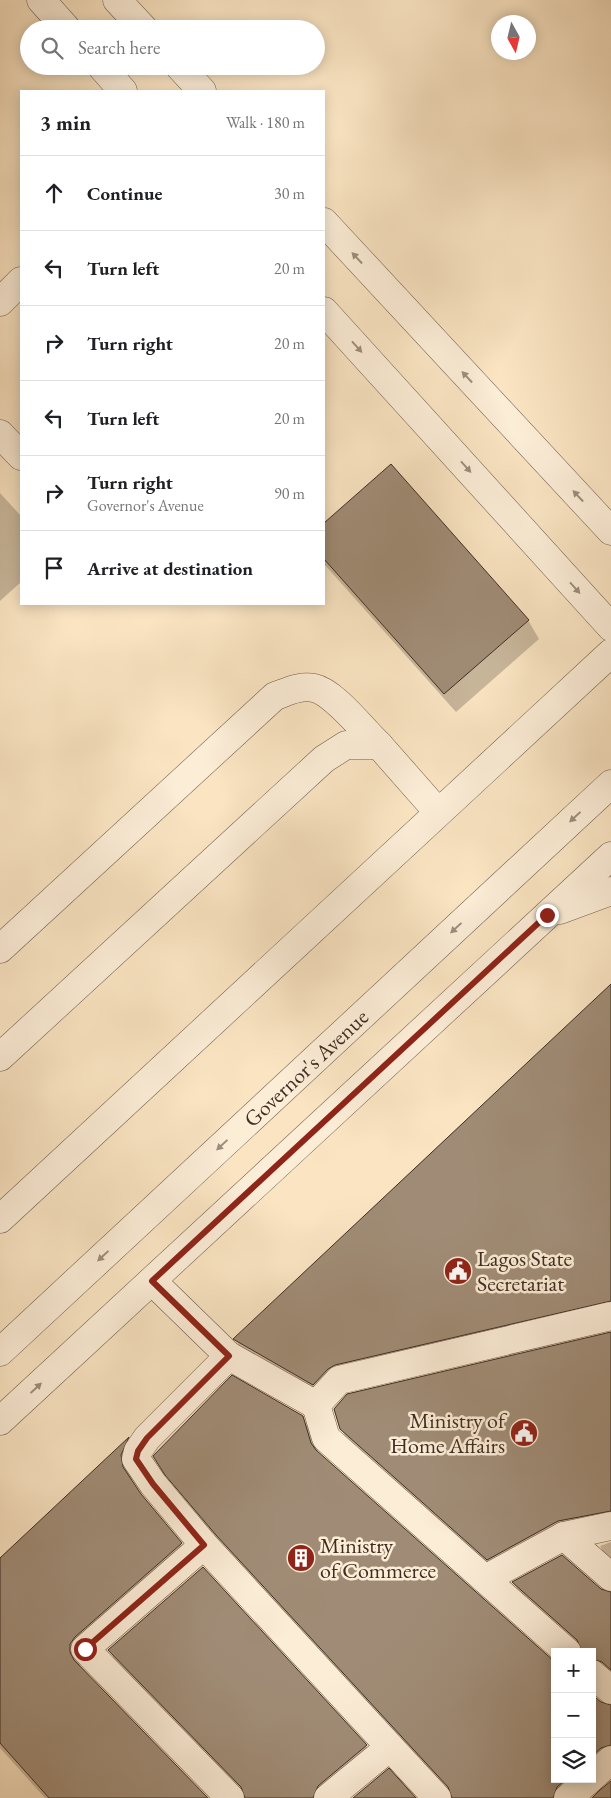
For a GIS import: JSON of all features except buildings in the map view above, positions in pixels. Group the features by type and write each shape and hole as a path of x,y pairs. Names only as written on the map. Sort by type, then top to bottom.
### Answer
{"street":[{"path":"41,0 59,20"},
{"path":"117,0 136,20"},
{"path":"109,75 123,90"},
{"path":"187,75 201,90"},
{"path":"325,223 611,531"},
{"path":"0,302 20,282"},
{"path":"326,319 611,627"},
{"path":"0,434 20,455"},
{"path":"0,1219 611,653"},
{"path":"0,949 275,696 295,688 314,688 332,698 379,745 438,812"},
{"path":"0,1057 324,759 346,745 379,745"},
{"name":"Governor's Avenue","path":"0,1352 611,784"},
{"path":"0,1421 611,856"},
{"path":"547,915 611,891"},
{"path":"152,1281 229,1356 316,1405 326,1438 563,1648"},
{"path":"316,1405 339,1380 611,1316"},
{"path":"229,1356 147,1438 138,1451 136,1459 153,1484 204,1545 438,1798"},
{"path":"485,1579 564,1536 611,1526"},
{"path":"564,1536 611,1578"},
{"path":"204,1545 85,1649 230,1798"},
{"path":"596,1677 611,1690"},
{"path":"328,1798 390,1747"},
{"path":"596,1774 611,1760"},
{"path":"568,1798 585,1783"}],"place":[{"name":"Lagos State Secretariat","path":"458,1271"},
{"name":"Ministry of Home Affairs","path":"524,1433"},
{"name":"Ministry of Commerce","path":"301,1558"}],"route":[{"path":"85,1649 204,1545 140,1468 136,1459 138,1451 147,1438 229,1356 152,1281 547,915"}]}
